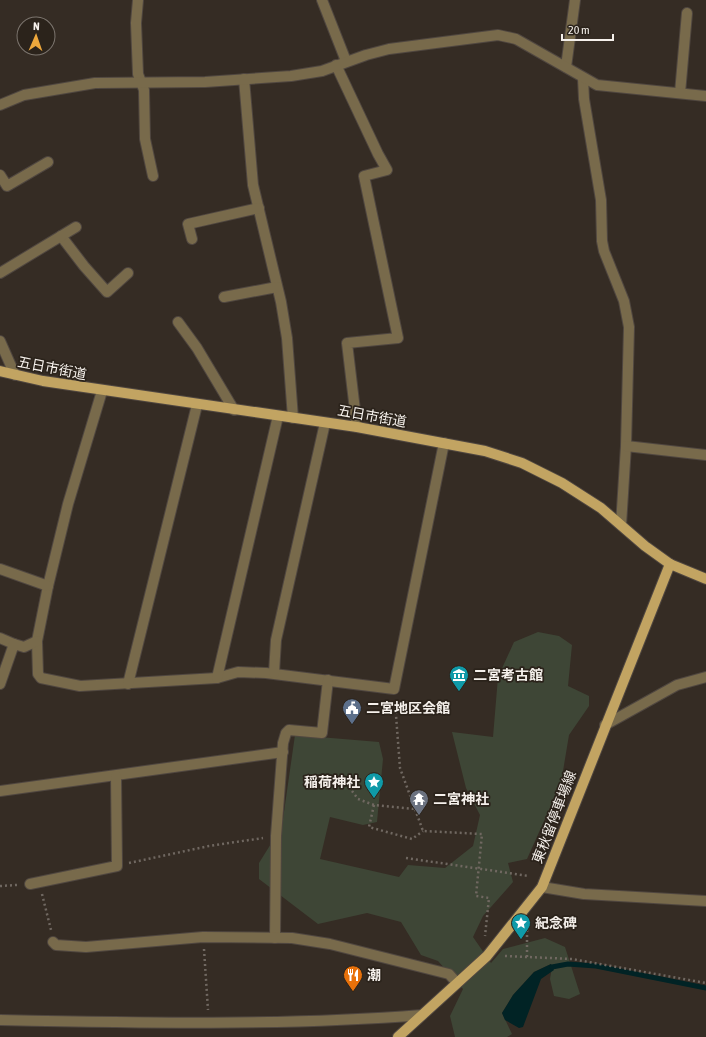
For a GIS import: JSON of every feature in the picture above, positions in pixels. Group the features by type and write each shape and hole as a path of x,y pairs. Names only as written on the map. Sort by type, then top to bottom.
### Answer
{"main road":[{"name":"五日市街道","path":"0,371 102,391 357,427 485,451 522,463 562,483 601,508 670,564 706,579"},
{"name":"東秋留停車場線","path":"398,1037 487,956 542,887 670,564"}],"street":[{"path":"138,0 136,23 138,74 144,90 145,139 153,176"},
{"path":"322,0 346,61"},
{"path":"566,67 575,0"},
{"path":"680,93 687,13"},
{"path":"0,106 24,95 95,83 141,83 291,76 322,71 346,61 389,49 470,37 498,35 516,38 596,85 706,96"},
{"path":"336,65 387,170 364,176 398,338 348,343 357,427"},
{"path":"583,78 584,99 601,200 602,241 604,251 624,301 629,327 626,446 621,525"},
{"path":"244,79 253,185 277,287 287,338 293,418"},
{"path":"0,175 6,186 48,162"},
{"path":"192,239 188,224 258,208"},
{"path":"0,273 76,227"},
{"path":"61,236 107,292 128,273"},
{"path":"224,297 277,287"},
{"path":"178,322 197,348 234,410"},
{"path":"0,341 15,375"},
{"path":"102,391 68,504 48,586 37,641 38,674 41,678 80,686 217,678 238,672 274,673 394,689 444,443"},
{"path":"128,684 197,405"},
{"path":"217,678 278,416"},
{"path":"274,673 276,640 325,423"},
{"path":"626,446 706,456"},
{"path":"0,569 48,586"},
{"path":"0,638 24,647 37,641"},
{"path":"0,684 14,644"},
{"path":"605,725 677,685 706,677"},
{"path":"275,938 276,836 286,733 289,730 322,733 328,680"},
{"path":"0,791 283,752"},
{"path":"35,883 117,866 116,776"},
{"path":"542,887 584,894 706,900"},
{"path":"53,942 56,945 86,947 203,936 292,938 330,944 449,974 457,984"},
{"path":"0,1020 96,1022 339,1021 422,1015"}],"path":[{"path":"394,689 400,768 423,831"},
{"path":"349,787 358,799 374,804 415,808"},
{"path":"374,804 369,827 412,839 423,831 482,834 476,896 489,898 485,936"},
{"path":"117,866 209,846 276,836"},
{"path":"406,858 529,876"},
{"path":"35,883 53,942"},
{"path":"527,957 528,905"},
{"path":"203,936 208,1021"},
{"path":"487,956 572,958 706,983"}],"green space":[{"name":"二宮神社","path":"538,632 559,636 572,645 568,686 589,696 589,706 569,735 561,783 527,859 508,863 513,882 483,916 473,937 491,963 503,949 545,938 565,947 580,994 569,999 554,996 550,979 551,964 534,972 513,995 502,1013 512,1034 507,1037 455,1037 450,1016 463,989 438,961 421,955 401,922 367,913 318,924 259,879 259,863 282,826 295,735 379,742 383,759 377,822 363,825 330,817 320,859 399,877 408,865 445,868 473,846 480,815 466,788 452,732 493,737 498,677 514,642"}],"water":[{"path":"551,964 554,970 541,979 523,1027 519,1028 505,1020 502,1013 513,995 534,972"}],"waterway":[{"path":"552,967 568,964 596,966 706,988"}],"place":[{"name":"二宮考古館","path":"459,692"},
{"name":"二宮地区会館","path":"352,725"},
{"name":"稲荷神社","path":"374,799"},
{"name":"二宮神社","path":"419,816"},
{"name":"紀念碑","path":"521,940"},
{"name":"潮","path":"353,992"}]}
